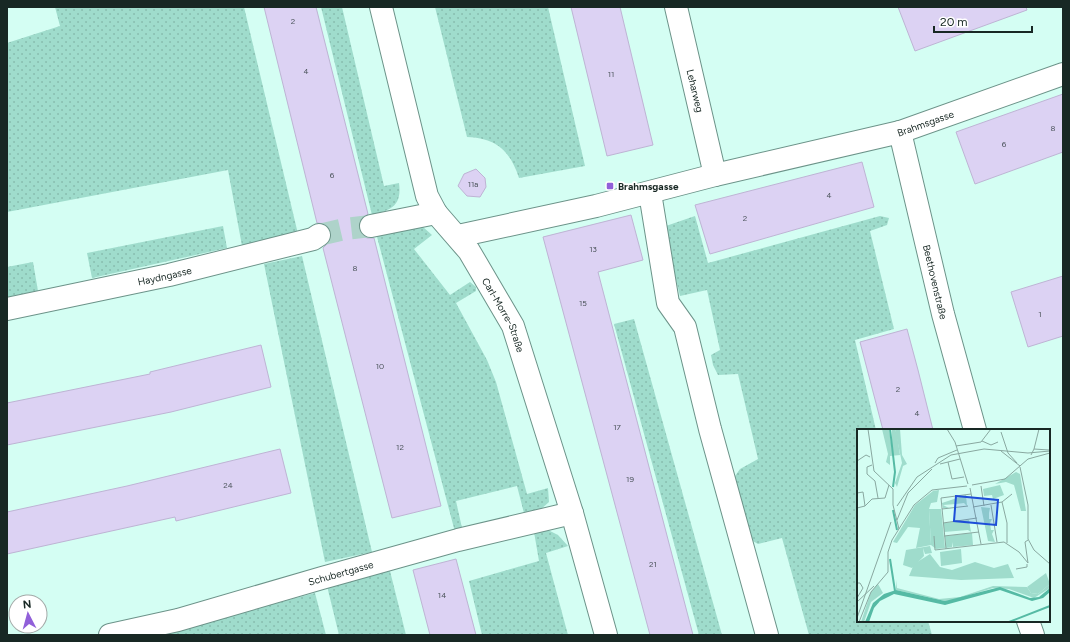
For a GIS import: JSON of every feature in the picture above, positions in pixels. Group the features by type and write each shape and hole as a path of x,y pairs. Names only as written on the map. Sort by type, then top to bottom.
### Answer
{"street":[{"name":"Carl-Morre-Straße","path":"381,7 427,196 436,213 458,236 469,251 513,326 572,513 606,635"},
{"name":"Leharweg","path":"676,7 716,175"},
{"name":"Brahmsgasse","path":"458,236 650,193 716,175 900,132 1063,74"},
{"name":"Beethovenstraße","path":"900,132 944,314 975,429"},
{"path":"650,193 668,303 684,327 710,429 767,635"},
{"path":"371,226 436,213"},
{"name":"Haydngasse","path":"7,309 169,275 316,237"},
{"name":"Schubertgasse","path":"110,635 178,620 398,557 572,513"},
{"path":"1028,622 1033,635"}],"green space":[{"path":"55,7 244,7 298,234 242,246 228,170 7,212 7,43 60,26"},
{"path":"321,7 342,7 384,186 399,183 399,197 394,205 385,211 372,215"},
{"path":"435,7 548,7 585,166 519,178 507,153 501,148 487,140 467,137"},
{"path":"695,216 708,263 880,216 889,218 887,225 870,231 894,329 855,340 876,429 857,429 857,622 928,622 932,635 809,635 782,538 758,544 751,540 733,479 740,469 758,459 738,374 718,375 713,365 711,355 720,350 707,290 680,296 663,227"},
{"path":"223,226 227,248 92,278 87,253"},
{"path":"409,226 423,227 432,235 414,249 450,295 470,282 476,287 476,291 456,303 487,360 496,382 527,494 548,488 549,502 540,510 525,517 517,486 456,501 462,528 455,532 376,233"},
{"path":"302,256 372,552 325,562 264,264"},
{"path":"33,262 38,291 7,297 7,267"},
{"path":"634,319 722,635 699,635 614,324"},
{"path":"548,530 558,535 568,546 546,553 568,635 482,635 469,581 539,561 534,532"},
{"path":"390,571 406,635 339,635 327,586"},
{"path":"315,593 326,635 154,635"}],"building":[{"path":"264,7 316,7 368,214 359,222 359,229 361,234 367,238 374,238 441,506 392,518 323,248 330,241 331,234 329,228 325,224 317,223"},
{"path":"571,7 620,7 653,145 607,156"},
{"path":"898,7 1026,7 1027,10 915,51"},
{"path":"1063,94 1063,152 975,184 956,132"},
{"path":"862,162 874,207 710,254 695,205"},
{"path":"476,169 485,178 486,187 480,197 467,196 458,186 464,174"},
{"path":"631,215 643,260 598,272 693,635 650,635 543,237"},
{"path":"1063,276 1063,336 1028,347 1011,292"},
{"path":"907,329 933,429 883,429 860,342"},
{"path":"261,345 271,387 171,412 7,445 7,403 150,374 150,372"},
{"path":"280,449 291,493 176,521 175,517 7,554 7,512 127,486"},
{"path":"456,559 476,635 430,635 413,570"}],"tunnel":[{"path":"319,235 345,229 371,226"}],"place":[{"name":"Brahmsgasse","path":"610,186"}]}
